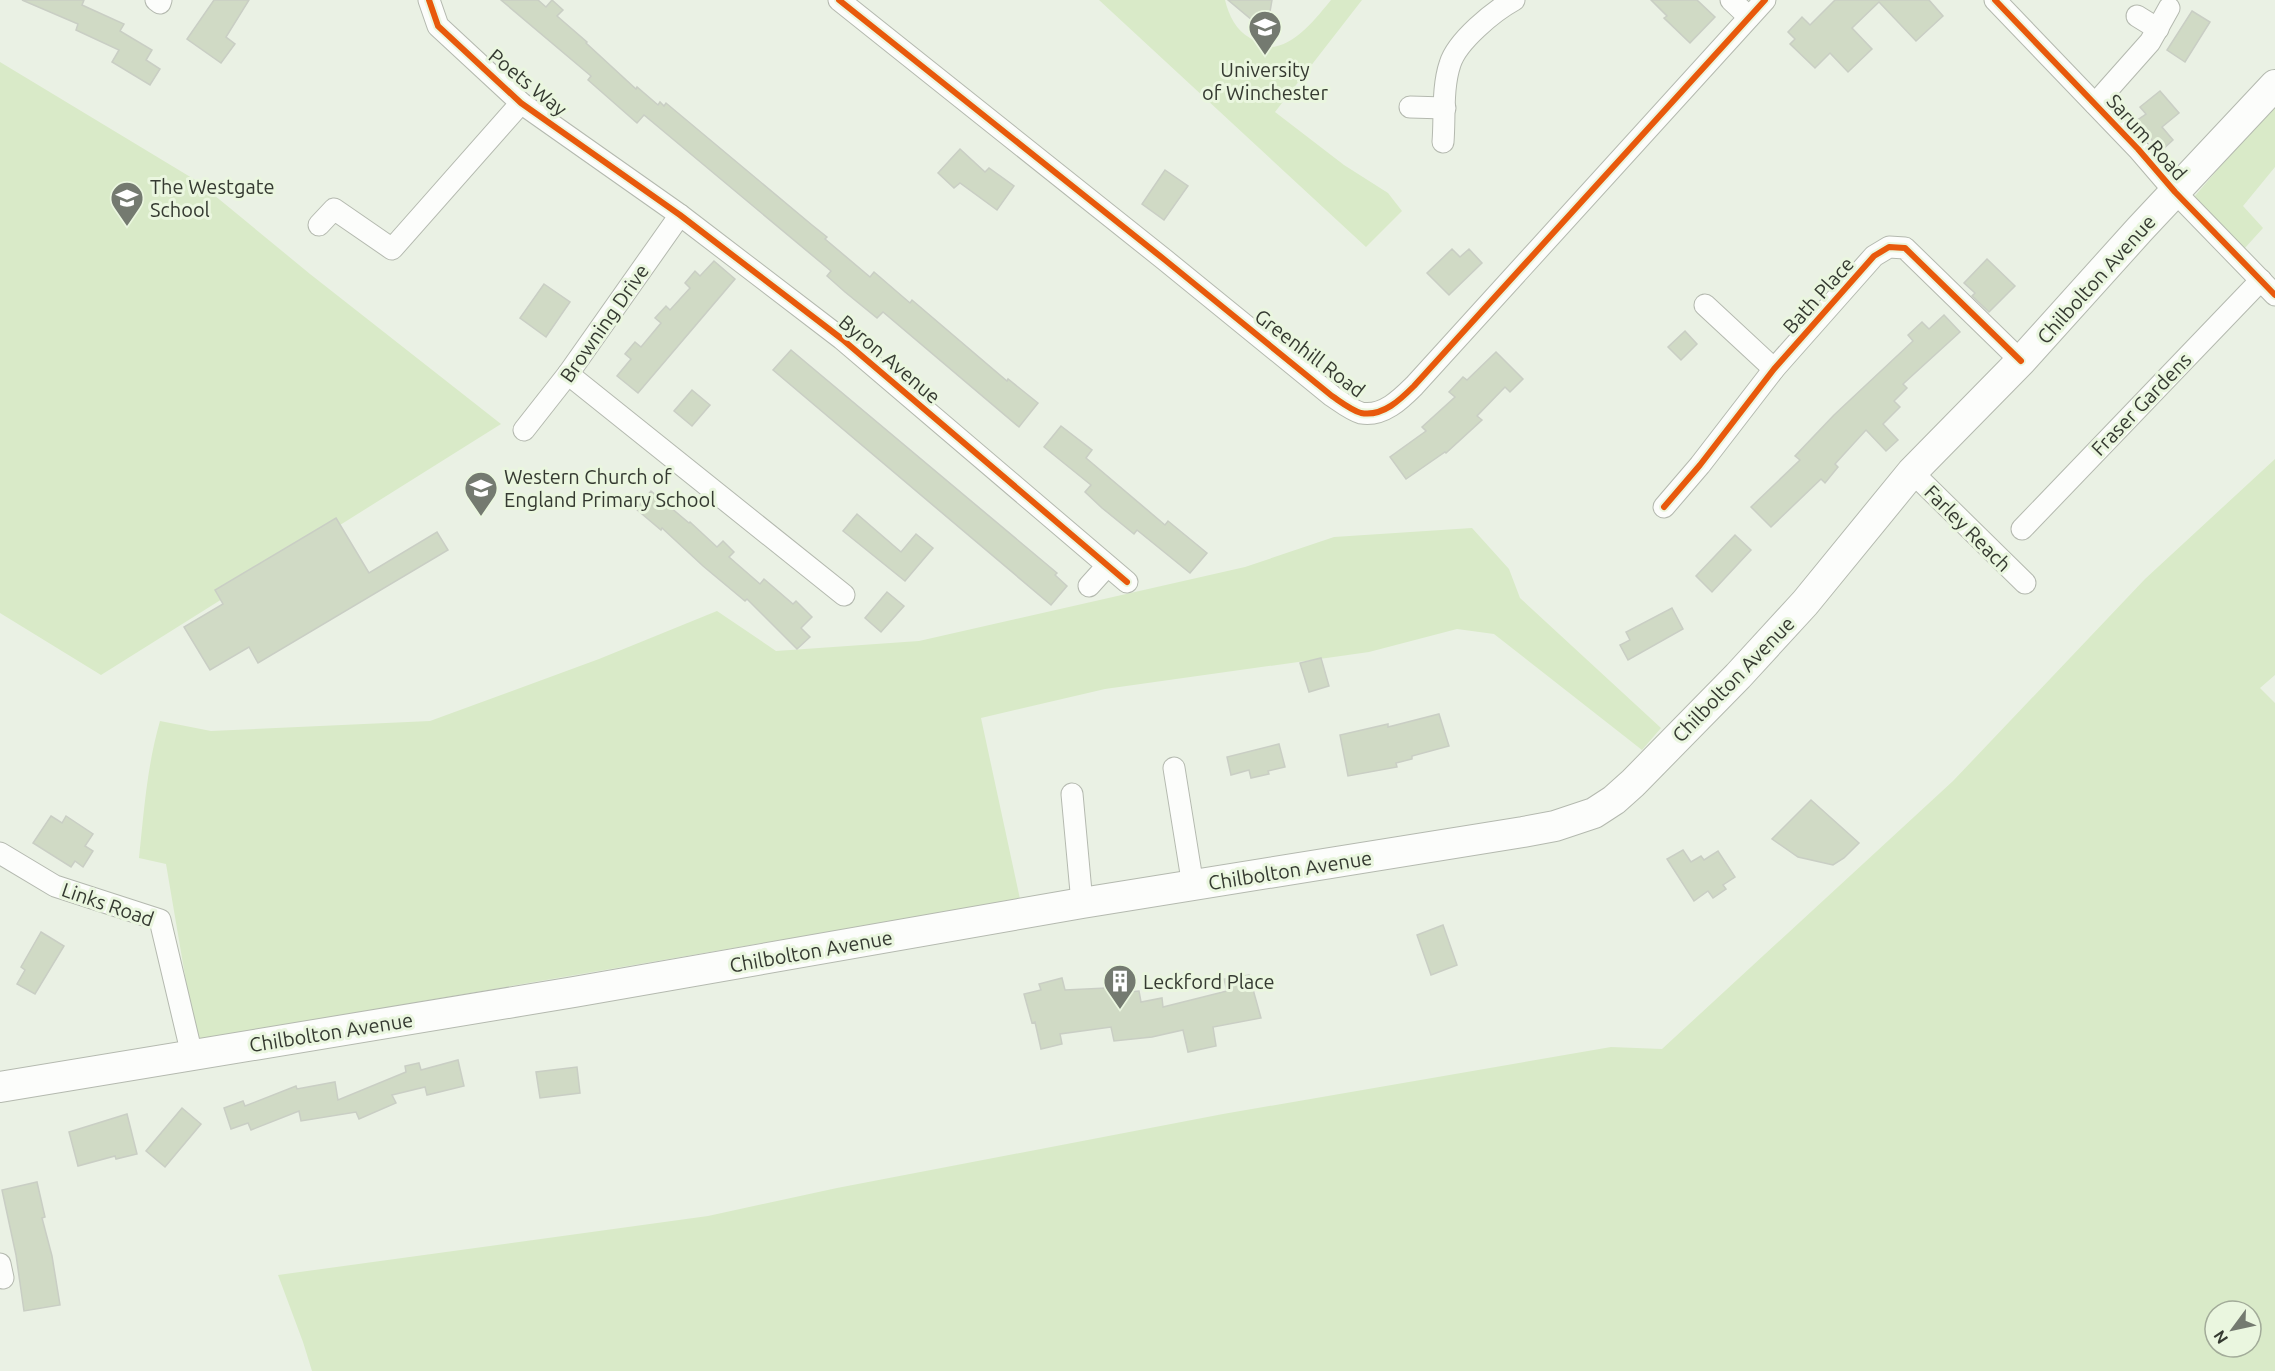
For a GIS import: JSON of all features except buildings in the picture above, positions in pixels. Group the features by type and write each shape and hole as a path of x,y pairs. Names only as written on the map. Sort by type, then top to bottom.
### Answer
{"main road":[{"name":"Chilbolton Avenue","path":"0,1087 586,990 1082,903 1523,832 1564,823 1594,813 1614,800 1633,783 1738,676 1805,603 1912,472 2021,361 2275,85"}],"street":[{"path":"156,0 160,3 161,0"},
{"name":"Poets Way","path":"429,0 438,26 521,103 623,174"},
{"name":"Greenhill Road","path":"839,0 1166,260 1332,396 1362,413 1392,406 1414,386 1765,0"},
{"path":"1443,142 1450,62 1460,47 1497,9 1514,0"},
{"path":"1731,0 1749,17"},
{"name":"Sarum Road","path":"1995,0 2268,288"},
{"path":"2095,104 2150,42 2169,8"},
{"path":"2137,16 2158,29"},
{"path":"319,225 334,209 392,249 521,103"},
{"path":"1410,106 1445,108"},
{"name":"Byron Avenue","path":"623,174 842,339 1127,582"},
{"name":"Browning Drive","path":"524,430 568,374 680,215"},
{"name":"Bath Place","path":"1664,507 1700,465 1774,369 1874,256 1889,247 1905,248 2021,361"},
{"name":"Fraser Gardens","path":"2022,529 2268,288"},
{"path":"1706,304 1774,369"},
{"path":"568,374 843,595"},
{"name":"Farley Reach","path":"1912,472 2025,583"},
{"path":"1089,586 1107,566"},
{"path":"1174,768 1193,886"},
{"path":"1072,794 1082,903"},
{"name":"Links Road","path":"0,852 55,886 160,920 192,1055"}],"green space":[{"path":"1099,0 1225,0 1237,27 1245,35 1267,47 1286,43 1295,37 1331,0 1362,0 1275,112 1344,165 1388,193 1402,211 1366,247"},
{"path":"0,62 197,181 310,274 501,424 101,675 0,613"},
{"path":"2275,103 2275,167 2243,206 2263,228 2244,249 2194,197"},
{"path":"2275,459 2275,675 2260,688 2275,703 2275,1371 312,1371 278,1275 708,1216 837,1188 1223,1114 1611,1047 1662,1049 1953,781 2145,579"},
{"path":"1472,528 1509,569 1520,598 1661,728 1642,750 1494,634 1457,629 1369,652 1105,689 981,718 1020,899 196,1040 166,864 139,858 149,772 160,721 211,731 430,721 599,659 717,611 776,651 919,641 1245,567 1334,537"}],"cycle path":[{"path":"429,0 438,26 521,103 680,215 842,339 1127,582"},
{"path":"839,0 1332,396 1354,410 1369,414 1391,406 1414,386 1765,0"},
{"path":"1995,0 2275,295"},
{"path":"1664,507 1700,465 1774,369 1874,256 1889,247 1905,248 2021,361"}],"place":[{"name":"University of Winchester","path":"1265,56"},
{"name":"The Westgate School","path":"127,227"},
{"name":"Western Church of England Primary School","path":"481,517"},
{"name":"Leckford Place","path":"1120,1010"}]}
